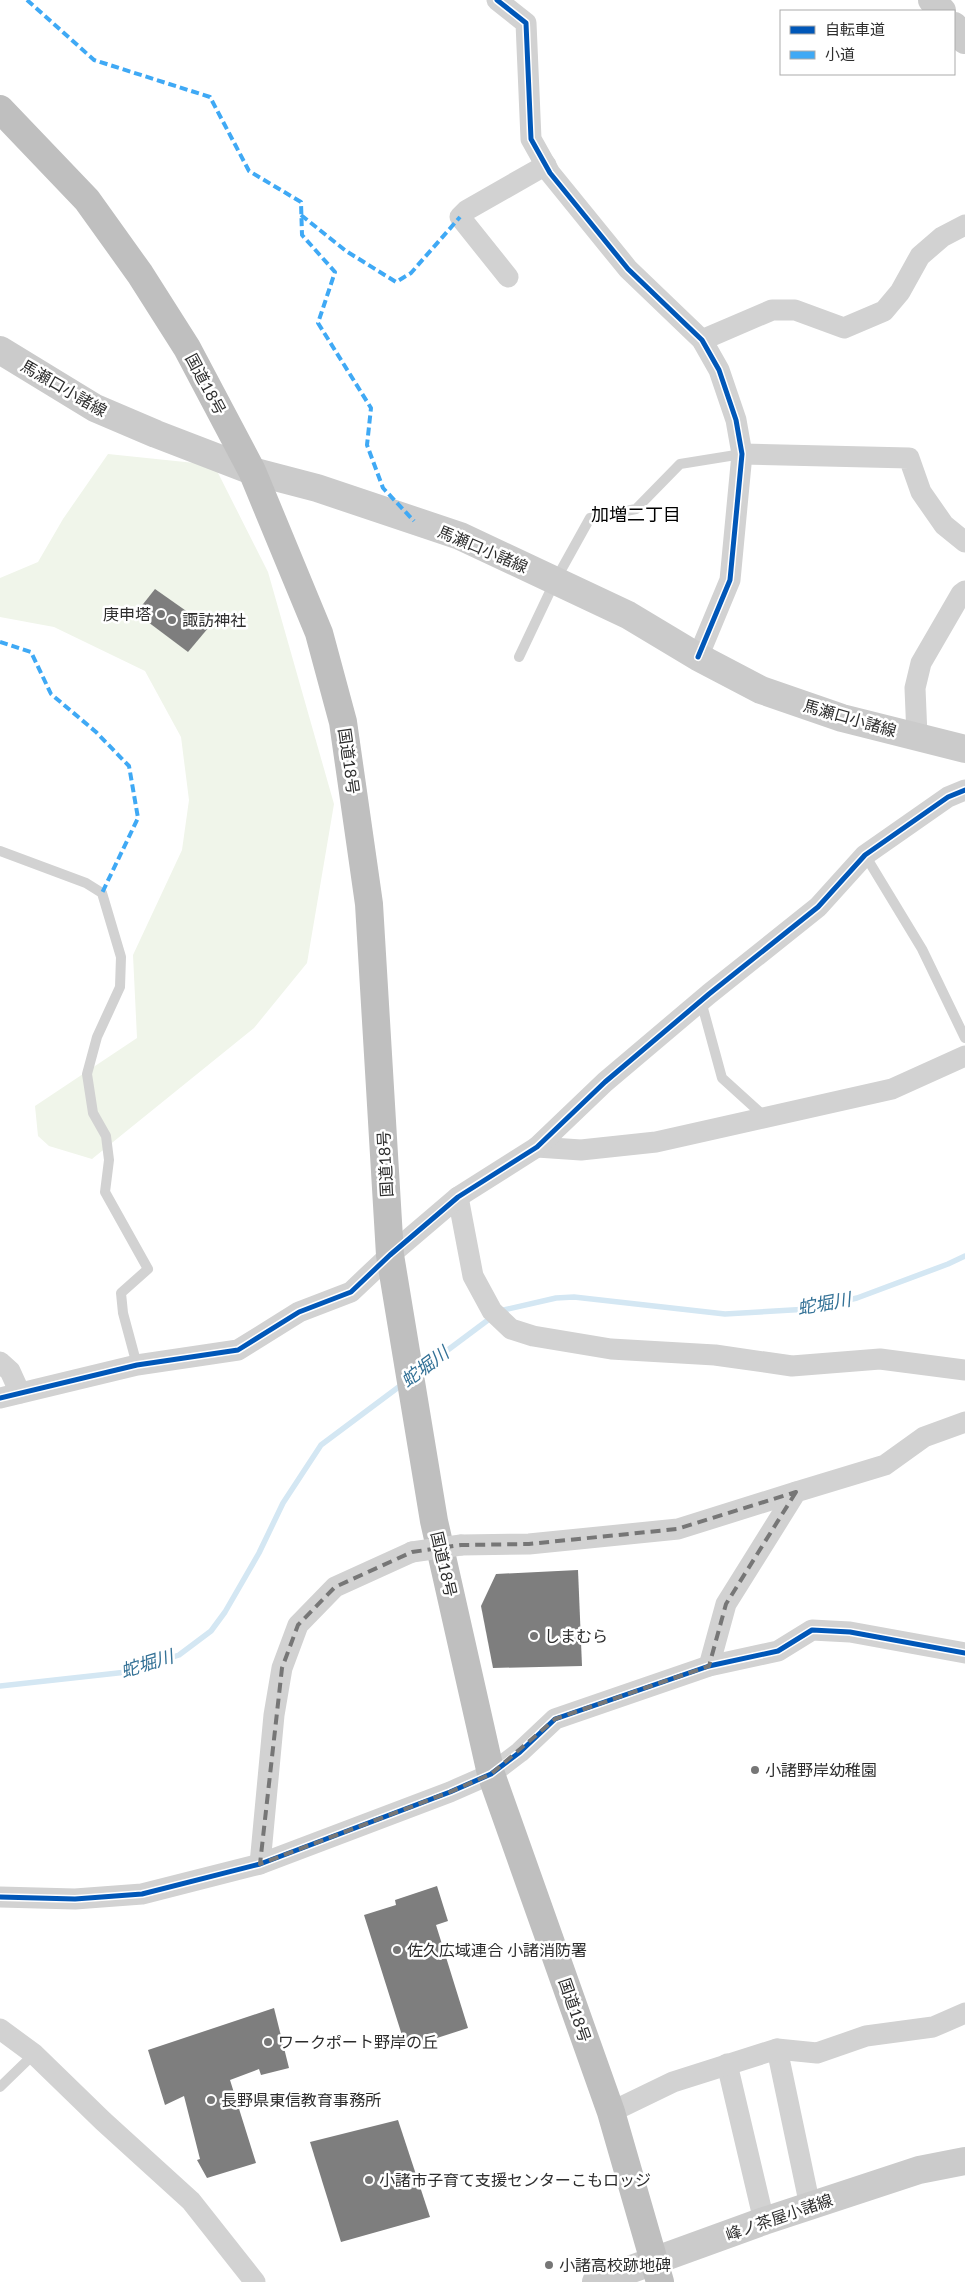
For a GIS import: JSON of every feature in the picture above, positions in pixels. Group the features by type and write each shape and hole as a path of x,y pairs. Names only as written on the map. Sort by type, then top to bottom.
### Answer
{"highway":[{"name":"国道18号","path":"0,109 87,200 140,274 187,348 252,471 319,633 343,722 369,904 390,1255 434,1521 491,1774 611,2112 656,2271"}],"main road":[{"path":"932,0 941,10"},
{"path":"955,27 965,40"},
{"name":"馬瀬口小諸線","path":"0,350 95,408 252,471 317,488 460,536 628,615 698,658 761,690 842,718 965,749"},
{"name":"峰ノ茶屋小諸線","path":"596,2282 656,2271 764,2221 919,2170 965,2161"}],"street":[{"path":"497,0 526,23 531,140 546,165 628,269 702,340 719,370 736,420 742,454 730,580 698,658"},
{"path":"508,277 460,217 467,210 546,165"},
{"path":"702,340 772,310 796,310 844,328 884,311 900,292 920,256 942,237 965,225"},
{"path":"742,454 909,458 921,492 944,525 965,542"},
{"path":"917,736 915,688 921,663 961,594 965,591"},
{"path":"0,1362 10,1372 10,1396 137,1365 238,1350 299,1312 351,1292 390,1255 458,1197 537,1147 605,1082 701,1001 818,907 865,855 948,797 965,790"},
{"path":"537,1147 581,1150 656,1142 892,1090 965,1056"},
{"path":"458,1197 473,1276 492,1311 511,1329 533,1336 611,1349 715,1356 792,1366 880,1359 965,1370"},
{"path":"260,1864 274,1716 282,1668 298,1625 335,1587 412,1552 461,1544 529,1544 678,1529 884,1466 924,1437 965,1422"},
{"path":"709,1666 726,1604 796,1492"},
{"path":"0,1897 75,1899 142,1894 260,1864 450,1792 491,1774 520,1752 555,1719 709,1666 778,1651 812,1630 850,1632 965,1653"},
{"path":"611,2112 673,2082 777,2049 817,2053 866,2036 933,2027 965,2013"},
{"path":"0,2029 34,2054 103,2121 191,2201 255,2282"},
{"path":"777,2049 810,2206"},
{"path":"727,2064 764,2221"}],"lane":[{"path":"519,657 555,581 590,518 636,509 680,464 742,454"},
{"path":"0,851 86,883 102,893 121,957 120,987 97,1037 87,1074 93,1113 106,1136 109,1160 105,1192 148,1270 121,1293 123,1313 137,1365"},
{"path":"865,855 922,949 965,1038"},
{"path":"701,1001 722,1078 765,1117"},
{"path":"0,2087 34,2054"}],"highlighted area":[{"path":"796,1492 726,1604 709,1666 555,1719 491,1774 450,1792 260,1864 282,1668 298,1625 335,1587 412,1552 461,1545 529,1544 677,1529"}],"shaded area":[{"path":"108,454 214,465 268,572 334,804 307,963 254,1028 92,1159 49,1146 38,1136 35,1106 137,1038 133,955 182,850 189,800 181,737 145,671 54,627 0,617 0,578 38,562 63,519"}],"building":[{"name":"諏訪神社","path":"155,589 209,627 188,652 136,613"},
{"name":"しまむら","path":"578,1570 582,1666 493,1668 481,1606 496,1574"},
{"path":"437,1886 448,1921 436,1925 468,2028 406,2048 364,1915 396,1905 395,1900"},
{"name":"長野県東信教育事務所","path":"274,2008 289,2068 261,2075 259,2069 230,2080 256,2163 207,2178 197,2160 200,2159 184,2096 165,2105 148,2050"},
{"name":"小諸市子育て支援センターこもロッジ","path":"398,2120 430,2217 341,2242 310,2142"}],"waterway":[{"name":"蛇堀川","path":"499,1311 556,1298 574,1297 725,1314 809,1309 857,1298 965,1256"},
{"name":"蛇堀川","path":"417,1373 492,1317"},
{"name":"蛇堀川","path":"0,1686 127,1672 179,1655 211,1631 225,1612 259,1553 283,1503 321,1445 404,1383"}],"marked path":[{"path":"27,0 94,60 210,97 249,171 301,202 302,235 335,272 318,323 371,408 367,445 383,488 414,521"},
{"path":"301,215 346,251 396,282 411,273 460,217"},
{"path":"0,642 31,652 51,694 96,732 129,766 138,818 102,893"}],"cycle path":[{"path":"497,0 526,23 531,139 550,173 628,269 702,340 719,370 736,420 742,454 730,580 698,657"},
{"path":"0,1398 137,1365 238,1350 299,1312 351,1292 390,1255 458,1197 537,1147 605,1082 709,994 818,907 865,855 948,797 965,790"},
{"path":"0,1897 75,1899 142,1894 260,1864 450,1792 491,1774 520,1752 555,1719 709,1666 778,1651 812,1630 850,1632 965,1653"}],"place":[{"name":"庚申塔","path":"161,614"},
{"name":"諏訪神社","path":"172,620"},
{"name":"しまむら","path":"534,1636"},
{"name":"小諸野岸幼稚園","path":"755,1770"},
{"name":"佐久広域連合 小諸消防署","path":"397,1950"},
{"name":"ワークポート野岸の丘","path":"268,2042"},
{"name":"長野県東信教育事務所","path":"211,2100"},
{"name":"小諸市子育て支援センターこもロッジ","path":"369,2180"},
{"name":"小諸高校跡地碑","path":"549,2265"}],"district":[{"name":"加増二丁目","path":"636,515"}]}
